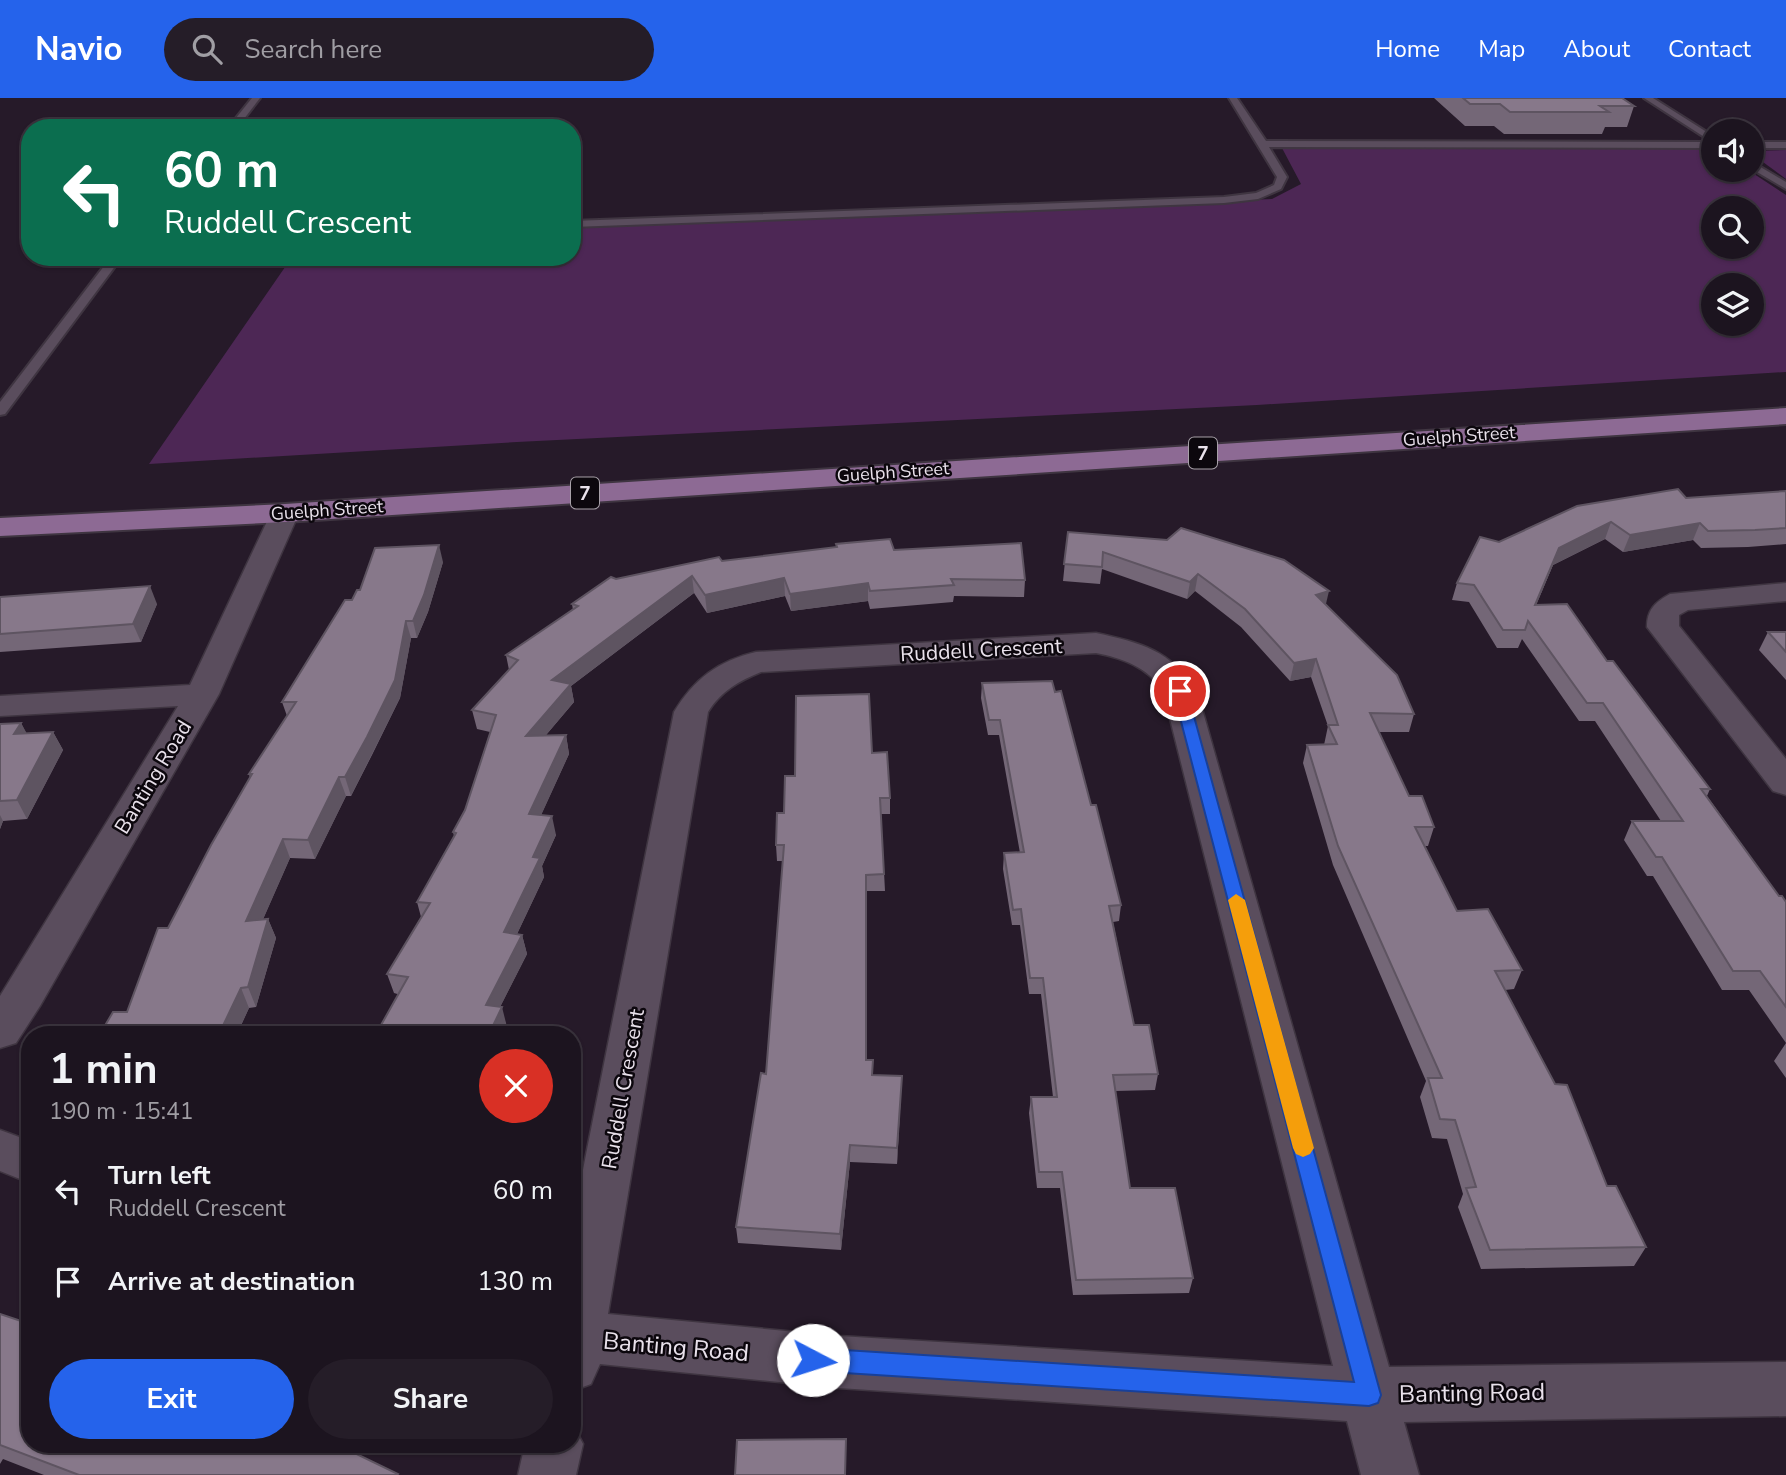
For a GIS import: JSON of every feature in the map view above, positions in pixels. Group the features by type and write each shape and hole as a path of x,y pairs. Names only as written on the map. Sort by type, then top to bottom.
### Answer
{"main road":[{"name":"Guelph Street","path":"0,527 285,513 1786,415"}],"street":[{"name":"Banting Road","path":"0,1031 25,994 202,694 285,513"},
{"path":"1786,592 1681,601 1669,607 1663,615 1663,627 1786,783"},
{"name":"Ruddell Crescent","path":"581,1308 691,712 702,691 722,675 756,662 1096,643 1129,650 1155,662 1172,676 1180,691 1390,1475"},
{"path":"0,706 202,694"},
{"path":"0,1150 21,1158"},
{"name":"Banting Road","path":"581,1346 1369,1395 1786,1389"},
{"path":"547,1475 552,1453"}],"lane":[{"path":"239,119 256,98"},
{"path":"581,224 1224,200 1258,196 1278,187 1282,177 1233,98"},
{"path":"1648,98 1701,135"},
{"path":"1263,144 1701,143"},
{"path":"1764,145 1786,145"},
{"path":"1764,172 1786,186"},
{"path":"0,411 110,266"}],"shaded area":[{"path":"1701,147 1701,182 1764,181 1786,195 1786,372 1257,405 517,442 149,464 286,266 581,266 581,228 1272,199 1301,184 1282,148"},
{"path":"1786,150 1786,179 1764,163 1764,151"}],"building":[{"path":"1463,98 1622,98 1634,106 1600,106 1609,112 1510,112 1500,104 1470,104"},
{"path":"1678,489 1686,498 1786,491 1786,528 1708,531 1700,523 1630,535 1611,522 1559,548 1535,605 1567,604 1607,661 1613,661 1710,789 1701,789 1786,902 1786,1007 1760,971 1733,971 1662,857 1656,857 1632,821 1683,821 1603,703 1587,703 1528,621 1525,630 1503,630 1474,585 1457,583 1480,537 1499,542 1577,506"},
{"path":"1181,528 1284,560 1329,591 1316,595 1397,675 1414,714 1370,713 1409,796 1422,796 1434,827 1415,827 1457,911 1488,909 1522,970 1495,971 1555,1084 1567,1085 1607,1186 1616,1186 1646,1247 1490,1250 1466,1188 1476,1187 1455,1120 1440,1119 1428,1078 1442,1078 1338,846 1307,745 1337,744 1328,725 1338,725 1316,659 1294,663 1245,609 1198,574 1190,582 1103,552 1102,567 1064,564 1068,532 1167,540"},
{"path":"890,539 894,550 1021,543 1025,580 951,579 954,585 870,591 868,583 790,594 784,578 705,595 692,576 552,680 571,684 526,736 566,735 529,814 552,816 533,857 540,858 504,932 522,935 486,1005 502,1007 493,1026 380,1026 408,977 387,974 430,903 417,902 456,833 453,832 465,810 496,715 472,710 518,660 506,655 578,606 572,604 611,577 616,579 719,557 722,561 837,547 836,544"},
{"path":"439,545 413,621 406,621 395,680 367,737 345,777 339,777 308,840 283,839 246,921 268,919 248,987 241,988 223,1026 105,1026 113,1012 127,1012 158,928 168,928 252,774 249,774 296,702 282,702 345,600 352,600 357,590 360,590 375,548"},
{"path":"150,586 133,624 0,634 0,597"},
{"path":"1768,632 1786,632 1786,652"},
{"path":"1052,681 1055,692 1061,691 1091,805 1096,805 1121,905 1109,906 1134,1025 1149,1025 1158,1074 1113,1075 1130,1188 1175,1188 1193,1278 1076,1280 1062,1172 1039,1172 1031,1097 1057,1097 1043,978 1030,978 1021,909 1013,910 1004,853 1024,852 1000,720 989,720 982,683"},
{"path":"869,694 872,753 887,752 890,798 880,798 884,874 866,875 866,1060 873,1060 872,1075 902,1076 897,1148 850,1145 840,1234 736,1227 761,1073 766,1074 784,845 776,845 777,813 784,813 785,776 795,776 796,696"},
{"path":"21,723 14,734 53,732 17,800 0,801 0,724"},
{"path":"0,1314 21,1321 21,1453 0,1445"},
{"path":"846,1439 845,1475 735,1475 737,1440"},
{"path":"21,1453 355,1453 398,1474 397,1475 79,1475"}],"slow traffic":[{"path":"1236,900 1303,1148"}],"route":[{"path":"813,1360 1369,1395 1180,691"}]}
